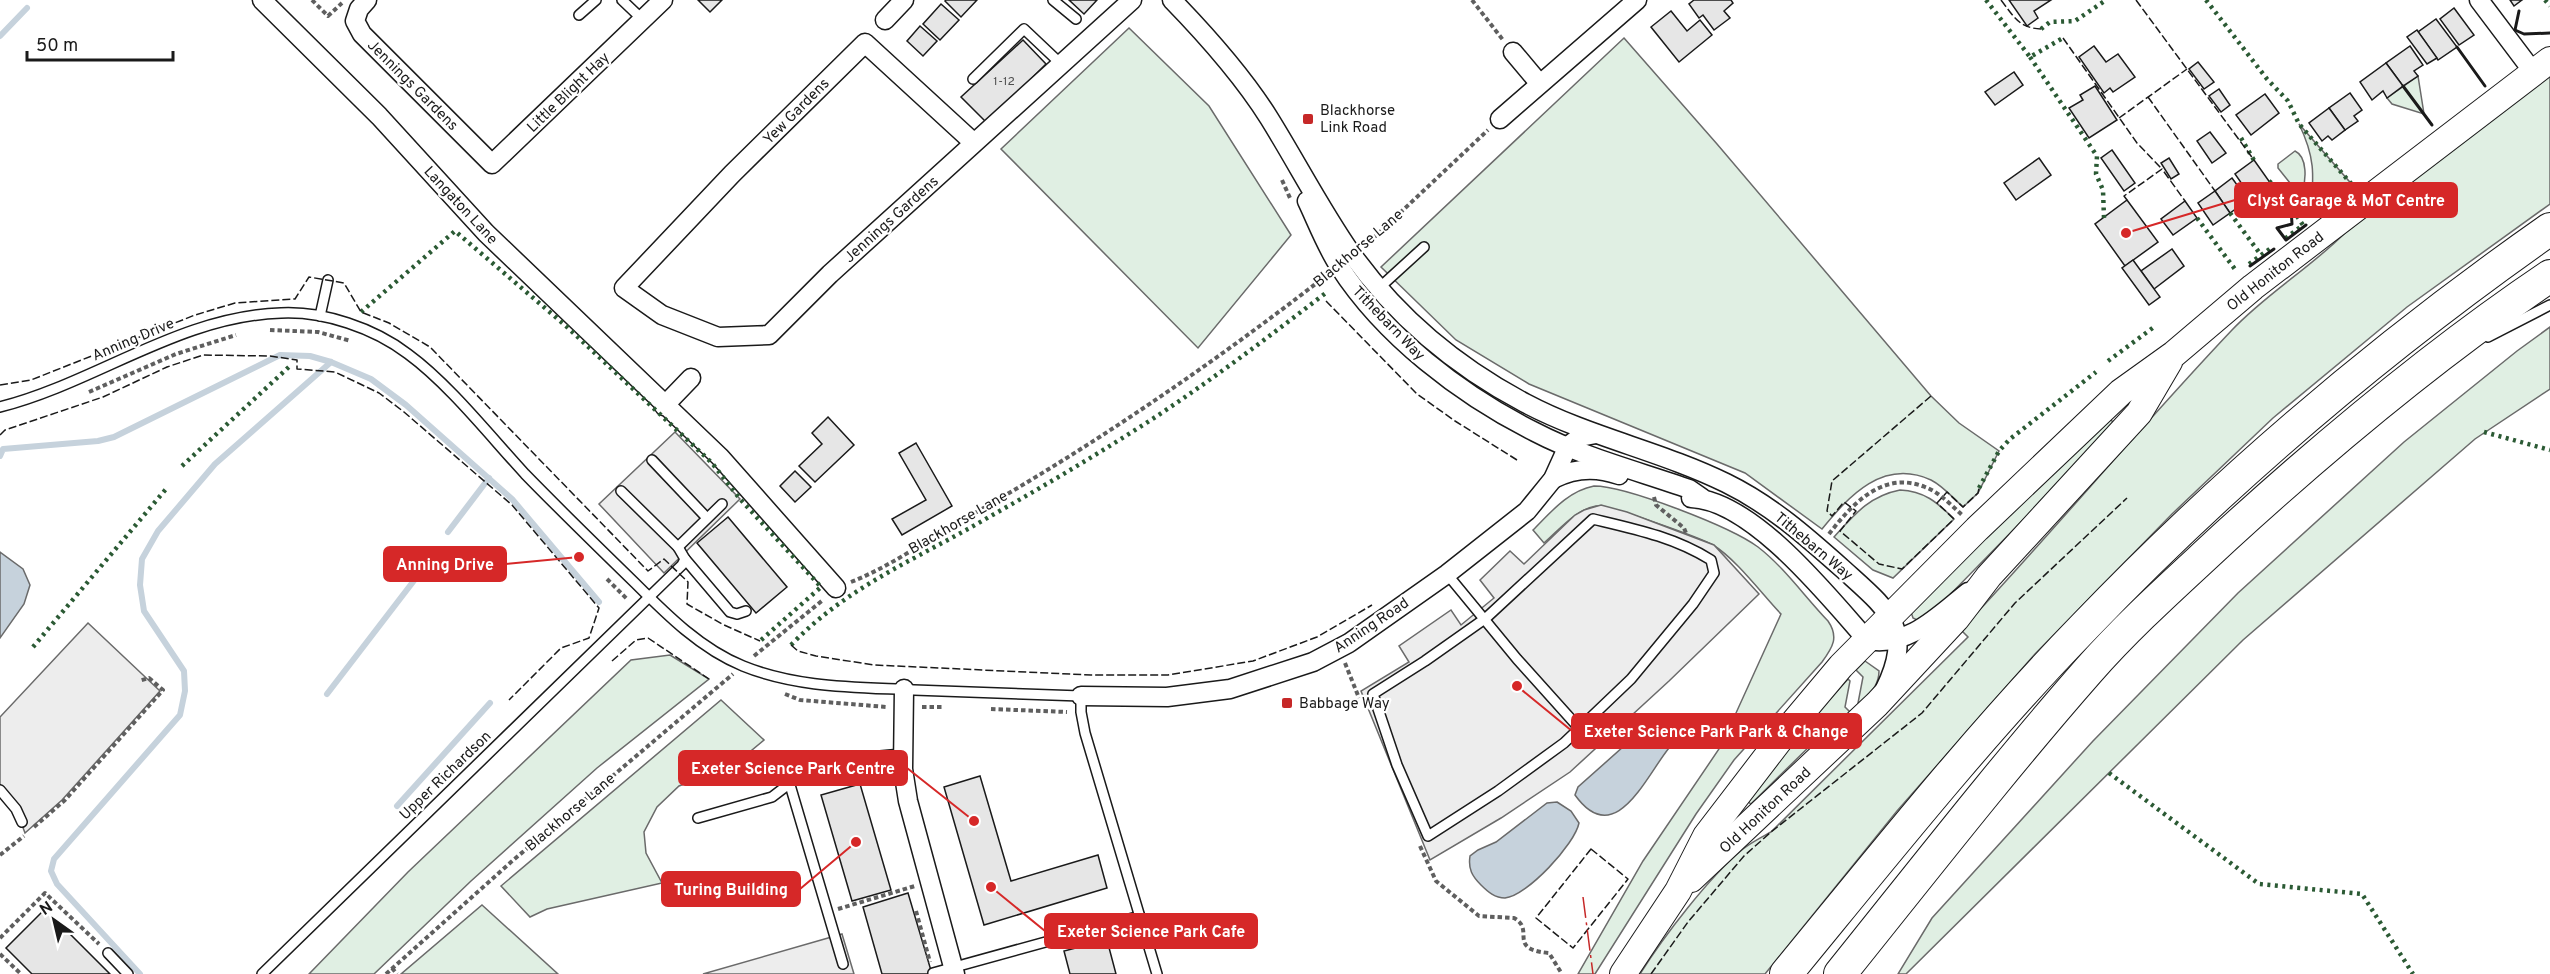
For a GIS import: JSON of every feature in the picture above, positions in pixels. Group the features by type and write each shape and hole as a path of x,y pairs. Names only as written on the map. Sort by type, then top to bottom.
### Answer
{"highway":[{"path":"1786,974 1943,783 2083,627 2189,523 2277,444 2395,345 2550,229"},
{"path":"1840,974 1953,832 2090,669 2172,586 2255,510 2406,379 2550,276"}],"street":[{"name":"Langaton Lane","path":"262,0 379,117 486,233 720,458 836,588"},
{"name":"Jennings Gardens","path":"367,0 359,9 355,21 362,34 492,164"},
{"name":"Little Blight Hay","path":"492,164 663,0"},
{"path":"885,20 904,0"},
{"name":"Jennings Gardens","path":"624,288 662,315 718,338 769,335 830,274 1132,0"},
{"name":"Tithebarn Way","path":"1172,0 1234,69 1269,117 1296,168 1305,197 1344,258 1366,302 1422,359 1455,383 1535,432 1689,489 1702,498"},
{"path":"1500,119 1637,0"},
{"path":"2479,0 2542,66"},
{"name":"Yew Gardens","path":"624,288 732,174 867,42 974,143"},
{"path":"1510,48 1539,83"},
{"name":"Old Honiton Road","path":"1623,974 1678,891 1706,836 1736,794 1788,729 1867,640 1894,627 2121,392 2174,354 2253,287 2542,66"},
{"name":"Tithebarn Way","path":"1344,258 1380,288 1409,320 1443,351 1494,386 1527,405 1596,434 1655,453 1724,482 1755,499 1818,547 1894,627"},
{"name":"Old Honiton Road","path":"1678,891 1877,704 1956,619 1989,576 2139,413 2174,354"},
{"path":"664,406 691,378"},
{"name":"Tithebarn Way","path":"1527,405 1562,432 1568,446"},
{"path":"1568,446 1580,436 1596,434"},
{"name":"Anning Road","path":"1081,704 1230,689 1281,674 1349,644 1527,511 1553,479 1568,446"},
{"name":"Tithebarn Way","path":"1553,479 1578,470 1610,471 1685,497 1702,498 1715,502 1747,520 1775,543 1801,567 1867,640"},
{"name":"Old Honiton Road","path":"1894,627 1927,626 1989,576"},
{"name":"Old Honiton Road","path":"1877,704 1892,674 1898,654 1894,627"},
{"path":"897,701 908,801 954,970"}],"lane":[{"path":"579,15 596,0"},
{"path":"622,0 643,20"},
{"path":"1053,0 1076,19"},
{"path":"973,79 1024,29 1061,64"},
{"path":"1366,302 1424,247"},
{"path":"320,316 328,280"},
{"path":"2477,343 2550,305"},
{"name":"Anning Drive","path":"0,407 33,397 212,324 244,316 283,312 320,316 355,326 408,354 435,378 532,481 681,628 742,666 794,681 897,701 1081,704"},
{"path":"2406,379 2467,348"},
{"path":"652,460 707,518"},
{"path":"621,491 678,547 730,612 737,614 746,611"},
{"path":"678,547 722,504"},
{"path":"1593,519 1664,536 1711,561 1714,573 1693,604 1631,679 1564,743 1498,791 1428,836 1397,765 1373,694 1425,661 1485,618 1593,519"},
{"name":"Upper Richardson","path":"262,974 677,571 686,559"},
{"path":"1447,573 1517,659 1579,728"},
{"path":"1081,704 1085,733 1158,974"},
{"path":"698,818 772,798 825,760 902,754"},
{"path":"790,785 843,964"},
{"path":"0,790 16,809 22,822"},
{"path":"933,973 954,970 1140,916"},
{"path":"108,953 128,974"}],"path":[{"path":"312,0 328,16 345,0"},
{"path":"1472,0 1510,48"},
{"name":"Blackhorse Lane","path":"386,974 511,862 836,588 858,579 973,514 1106,434 1235,347 1318,282 1344,258 1367,244 1500,119"},
{"path":"261,330 318,332 359,344"},
{"path":"80,395 176,354 240,334"},
{"path":"1825,538 1850,507 1863,496 1881,486 1902,482 1926,487 1936,492 1967,520"},
{"path":"1654,496 1656,505 1684,528 1688,547"},
{"path":"603,574 636,609"},
{"path":"719,671 729,677"},
{"path":"0,855 65,800 164,690 149,678 139,681"},
{"path":"897,701 945,707"},
{"path":"979,708 1081,704"},
{"path":"827,912 930,881"},
{"path":"0,938 45,893 108,953"},
{"path":"0,954 21,974"},
{"path":"392,968 397,974"}],"green space":[{"path":"1129,28 1209,106 1291,235 1198,348 1001,149"},
{"path":"1624,38 1931,396 1959,423 1999,451 1978,493 1963,507 1931,480 1914,474 1898,474 1883,477 1856,493 1822,529 1745,473 1529,384 1456,340 1381,267"},
{"path":"2550,74 2550,204 2407,307 2273,418 2172,514 2035,654 1897,811 1765,974 1640,974 1674,925 1716,875 1743,849 1771,832 1968,637 1961,630 2163,404 2245,317 2345,233"},
{"path":"2418,76 2424,114 2392,104 2387,98"},
{"path":"2299,124 2355,188 2316,215 2311,210 2313,176 2311,156"},
{"path":"2295,151 2304,164 2305,176 2302,193 2298,193 2278,168 2278,164"},
{"path":"2550,327 2550,389 2475,439 2243,640 1906,974 1898,974 1932,918 2093,741 2238,593 2404,442"},
{"path":"2108,417 2115,424 2109,432 1938,607 1917,620 1913,618 1911,612"},
{"path":"1594,486 1629,493 1678,509 1725,529 1758,547 1786,573 1828,621 1834,637 1832,647 1822,662 1734,760 1696,814 1595,974 1578,974 1643,861 1721,746 1781,614 1740,568 1713,545 1617,510 1596,506 1588,508 1568,521 1544,543 1533,530 1568,497"},
{"path":"1900,490 1923,495 1942,507 1954,519 1893,578 1873,570 1834,537 1855,514 1871,502"},
{"path":"670,655 709,679 597,768 471,881 374,974 309,974 408,872 631,660"},
{"path":"1865,661 1879,671 1879,676 1873,690 1860,705 1858,703 1863,677 1856,670"},
{"path":"1848,679 1850,681 1845,707 1852,714 1819,737 1751,804 1747,801 1803,729"},
{"path":"721,700 764,740 734,765 679,786 657,807 644,832 646,853 662,883 547,909 530,917 501,886"},
{"path":"482,905 558,974 401,974"}],"shaded area":[{"path":"675,432 740,499 664,573 599,504"},
{"path":"1601,505 1627,512 1714,545 1759,594 1570,772 1501,818 1430,860 1361,691 1409,662 1399,646 1451,610 1461,625 1494,598 1480,580 1510,551 1524,564 1575,515"},
{"path":"0,552 23,569 30,585 24,604 0,638"},
{"path":"88,623 160,691 62,800 25,833 16,809 0,796 0,717"},
{"path":"1653,728 1666,735 1669,748 1640,790 1616,812 1603,815 1590,810 1575,795 1578,787 1642,730"},
{"path":"1557,802 1571,811 1579,823 1576,832 1560,855 1537,879 1514,895 1505,898 1489,892 1473,875 1470,869 1470,856 1496,842 1547,803"},
{"path":"842,934 854,974 703,974"}],"building":[{"path":"698,0 722,0 710,12"},
{"path":"946,0 977,0 961,17"},
{"path":"1069,0 1097,0 1084,14"},
{"path":"1694,0 1731,0 1733,3 1724,11 1730,18 1714,30 1703,15 1699,18 1689,4"},
{"path":"2009,0 2051,0 2034,11 2038,18 2027,26"},
{"path":"2510,0 2522,0 2514,6"},
{"path":"941,4 959,20 940,40 923,24"},
{"path":"2454,8 2474,35 2459,45 2440,19"},
{"path":"1671,11 1687,31 1700,20 1712,35 1679,62 1651,27"},
{"path":"2436,19 2457,47 2438,60 2418,32"},
{"path":"920,26 937,41 923,56 907,41"},
{"path":"2417,30 2437,58 2427,64 2407,37"},
{"path":"1023,40 1046,64 987,123 961,97"},
{"path":"2094,46 2106,62 2118,54 2135,77 2113,92 2110,88 2104,93 2079,57"},
{"path":"2410,46 2423,65 2414,71 2418,76 2403,86 2386,63"},
{"path":"2198,62 2214,82 2204,89 2189,69"},
{"path":"2386,63 2403,86 2387,98 2383,91 2372,100 2360,82"},
{"path":"2014,72 2023,85 1995,105 1985,92"},
{"path":"2095,86 2117,120 2089,138 2069,108 2083,100 2080,95"},
{"path":"2219,89 2230,105 2221,112 2209,96"},
{"path":"2350,93 2362,110 2354,116 2358,121 2345,130 2329,108"},
{"path":"2265,94 2279,113 2251,135 2236,115"},
{"path":"2329,108 2345,130 2332,140 2328,136 2322,141 2309,123"},
{"path":"2210,132 2226,153 2212,163 2197,141"},
{"path":"2112,150 2135,183 2124,191 2101,158"},
{"path":"2039,158 2051,175 2016,200 2004,183"},
{"path":"2169,158 2179,174 2171,179 2161,163"},
{"path":"2254,160 2271,184 2251,197 2235,174"},
{"path":"2232,178 2248,200 2230,213 2215,191"},
{"path":"2215,191 2230,213 2213,225 2198,203"},
{"path":"2127,200 2158,242 2125,266 2095,224"},
{"path":"2185,201 2197,218 2173,235 2161,219"},
{"path":"2172,249 2184,266 2154,289 2141,271"},
{"path":"2133,260 2160,297 2149,305 2122,268"},
{"path":"828,417 854,445 815,482 799,466 822,444 812,433"},
{"path":"916,443 952,506 902,535 892,519 926,500 899,453"},
{"path":"795,471 811,487 795,502 780,486"},
{"path":"728,517 787,587 756,613 697,543"},
{"path":"980,776 1011,881 1098,855 1107,888 984,925 944,787"},
{"path":"860,784 891,890 852,901 821,795"},
{"path":"908,893 932,974 882,974 863,907"},
{"path":"45,909 110,974 32,974 6,948"},
{"path":"1107,940 1116,974 1070,974 1064,951"}],"waterway":[{"path":"0,36 27,8"},
{"path":"0,456 3,449 98,441 114,437 280,355 310,356 371,379 406,405 512,499 599,602"},
{"path":"140,974 57,884 51,871 54,859 180,715 185,691 184,671 144,611 140,585 142,559 158,531 215,464 331,362"},
{"path":"448,532 489,478"},
{"path":"327,694 429,561"},
{"path":"397,806 490,703"}],"hedge":[{"path":"1986,0 2030,57 2063,38"},
{"path":"2041,29 2050,22 2075,21 2106,0"},
{"path":"2206,0 2267,79 2288,101 2299,124 2355,188"},
{"path":"2545,0 2550,6"},
{"path":"2030,57 2097,156 2096,174 2103,190 2104,218"},
{"path":"2241,138 2255,162"},
{"path":"2269,181 2279,190 2303,225 2286,238"},
{"path":"2230,213 2261,255"},
{"path":"2197,218 2237,272"},
{"path":"361,312 455,231 566,326 712,463 740,499 821,587 760,641"},
{"path":"2249,264 2271,248"},
{"path":"791,645 813,624 861,589 1032,493 1157,416 1222,371 1327,292"},
{"path":"2108,361 2154,327"},
{"path":"182,466 291,365"},
{"path":"1979,488 1999,451 2010,439 2096,372"},
{"path":"2484,432 2550,450"},
{"path":"33,647 166,489"},
{"path":"2109,773 2259,884 2362,894 2413,974"}],"fence":[{"path":"2001,0 2022,24 2041,29"},
{"path":"2136,0 2254,160"},
{"path":"2063,38 2137,143 2162,169"},
{"path":"2119,118 2187,69"},
{"path":"2148,97 2215,191"},
{"path":"2127,200 2124,196 2162,169 2185,201"},
{"path":"0,385 31,380 195,315 235,303 295,299 309,277 344,283 361,312 389,323 430,347 648,571 664,559 688,582 687,604 722,624 760,641"},
{"path":"1326,301 1417,394 1517,460"},
{"path":"0,435 5,430 103,397 167,367 203,355 270,356 297,360 297,369 335,372 379,393 512,505 599,608 589,638 561,648 509,700"},
{"path":"1931,396 1832,481 1827,511 1832,516 1844,502 1856,511 1840,531 1879,564 1902,569 1954,519 1937,503 1947,492 1963,507 1978,493 1979,488"},
{"path":"1651,974 1688,922 1744,856 1771,832 1922,713 2015,603 2127,498"},
{"path":"791,645 798,651 816,656 874,665 1091,675 1168,675 1253,661 1317,637 1372,605"},
{"path":"612,661 636,640 648,638 709,679"},
{"path":"1591,849 1628,879 1573,948 1536,918 1591,849"}],"wall":[{"path":"2519,11 2515,30 2524,34 2550,33"},
{"path":"2457,47 2485,86"},
{"path":"2403,86 2432,125"},
{"path":"2311,205 2313,212 2320,214 2355,188"},
{"path":"2291,208 2292,224 2277,228 2286,240 2306,225"},
{"path":"2250,266 2274,249"}],"power":[{"path":"1583,897 1593,974"}],"place":[{"name":"Blackhorse Link Road","path":"1308,119"},
{"name":"Clyst Garage & MoT Centre","path":"2126,233"},
{"name":"Anning Drive","path":"579,557"},
{"name":"Exeter Science Park Park & Change","path":"1517,686"},
{"name":"Babbage Way","path":"1287,703"},
{"name":"Exeter Science Park Centre","path":"974,821"},
{"name":"Turing Building","path":"856,842"},
{"name":"Exeter Science Park Cafe","path":"991,887"}]}
